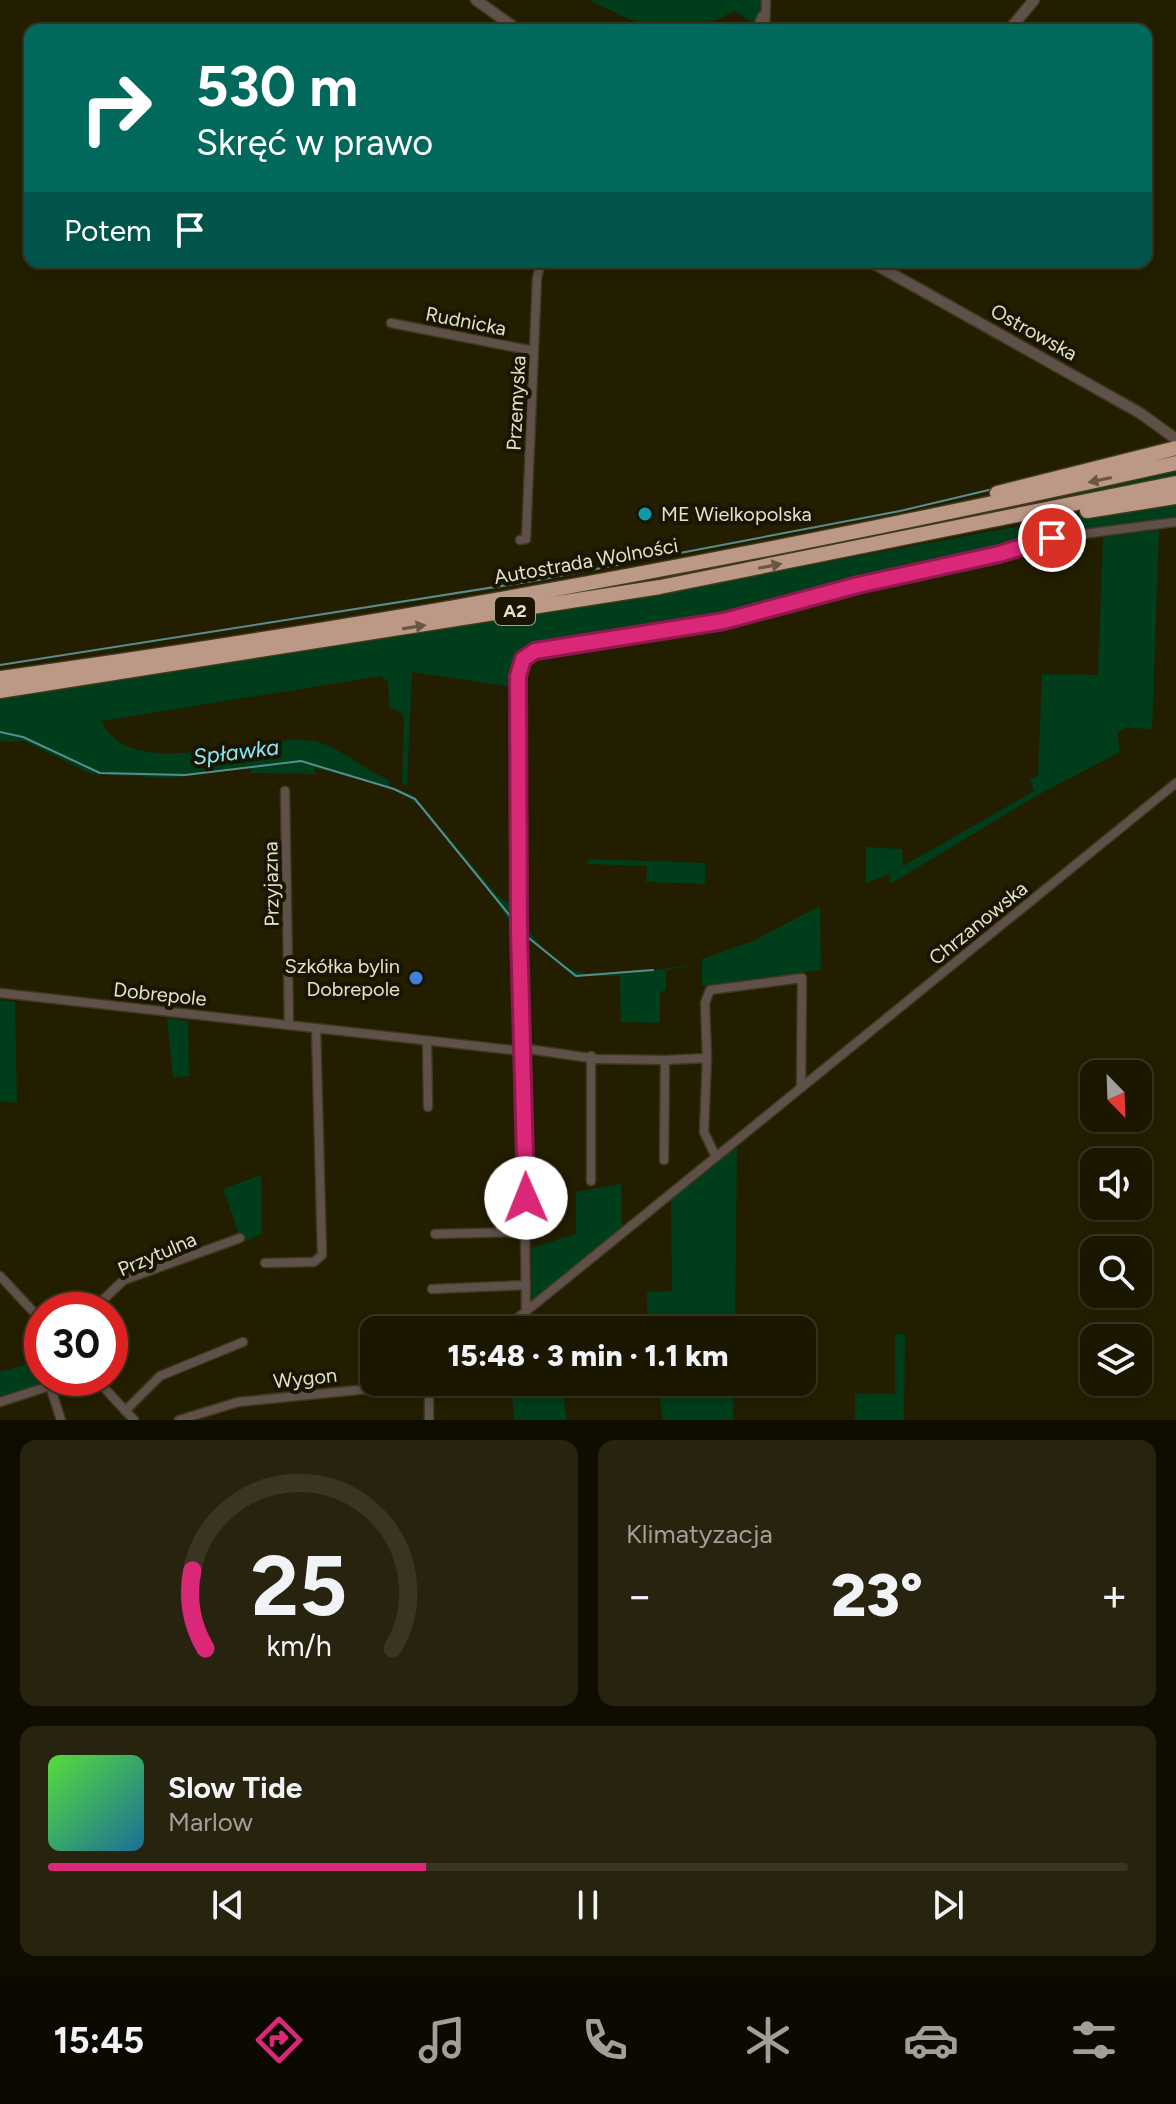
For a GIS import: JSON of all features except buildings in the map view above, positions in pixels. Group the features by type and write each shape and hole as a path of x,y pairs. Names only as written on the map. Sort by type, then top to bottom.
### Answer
{"highway":[{"path":"905,521 1075,470 1176,448"},
{"name":"Autostrada Wolności","path":"0,678 359,623 905,521 1176,463"},
{"name":"Autostrada Wolności","path":"0,691 612,596 1176,483"},
{"path":"1007,519 1054,516 1176,497"}],"street":[{"path":"476,0 510,24"},
{"path":"765,24 766,0"},
{"path":"1014,24 1034,0"},
{"path":"759,24 764,12"},
{"name":"Przemyska","path":"520,540 526,539 541,268"},
{"name":"Ostrowska","path":"882,268 1119,400 1176,439"},
{"name":"Rudnicka","path":"391,323 534,351"},
{"path":"526,1311 520,666 535,651 724,621 858,585 999,554 1052,538 1176,522"},
{"name":"Chrzanowska","path":"520,1316 1176,783"},
{"name":"Przyjazna","path":"285,791 289,1025"},
{"path":"716,1157 704,1132 707,1058 705,1003 710,990 802,978 801,1088"},
{"name":"Dobrepole","path":"0,993 522,1051 665,1060 707,1058"},
{"path":"265,1263 317,1261 322,1255 316,1028"},
{"path":"427,1041 428,1107"},
{"path":"591,1056 591,1181"},
{"path":"664,1160 665,1060"},
{"path":"435,1234 526,1232"},
{"name":"Przytulna","path":"111,1292 124,1280 240,1238"},
{"path":"0,1276 24,1302"},
{"path":"432,1289 526,1285"},
{"path":"125,1411 160,1376 243,1342"},
{"name":"Wygon","path":"179,1420 238,1402 360,1390"},
{"path":"0,1402 24,1394"},
{"path":"53,1396 61,1420"},
{"path":"111,1396 134,1420"},
{"path":"429,1420 430,1396"}],"green space":[{"path":"589,0 761,0 761,13 754,23 734,11 704,24 642,24"},
{"path":"1176,468 1176,478 756,565 101,668"},
{"path":"1176,503 1176,519 900,572 729,615 543,647 516,671 514,687 412,672 407,785 402,784 404,719 402,713 389,707 388,682 381,676 101,721 117,740 141,750 169,753 201,751 294,740 318,742 335,749 389,780 389,786 414,796 497,895 514,907 515,930 482,881 434,822 410,799 388,788 315,768 314,774 251,773 250,768 171,778 92,774 24,741 0,742 0,697 607,603 1009,528"},
{"path":"1159,530 1152,729 1126,728 1117,733 1120,752 1036,796 897,880 889,883 890,874 866,883 866,847 902,849 903,866 1034,791 1030,779 1038,776 1042,674 1098,675 1103,537"},
{"path":"588,859 705,863 705,884 646,882 647,866 587,864"},
{"path":"820,906 821,970 702,986 702,959 753,941"},
{"path":"523,916 532,934 547,952 565,966 584,973 626,973 702,964 666,970 666,990 660,992 660,1023 621,1022 620,976 573,976 522,934"},
{"path":"0,1000 15,1002 17,1103 0,1101"},
{"path":"167,1018 188,1021 189,1076 173,1078"},
{"path":"737,1144 735,1316 647,1316 647,1292 672,1291 671,1199"},
{"path":"261,1175 262,1234 242,1242 223,1189"},
{"path":"621,1184 622,1230 532,1303 531,1248 576,1234 576,1192"},
{"path":"895,1334 905,1334 904,1420 855,1420 855,1394 895,1394"},
{"path":"24,1365 24,1391 0,1399 0,1372"},
{"path":"512,1396 563,1396 567,1420 514,1420"},
{"path":"659,1396 734,1396 733,1420 663,1420"}],"waterway":[{"path":"1030,478 1159,445"},
{"path":"0,665 533,581 900,511 993,489"},
{"name":"Spławka","path":"0,732 23,737 100,773 185,775 301,761 394,789 415,799 515,922"},
{"name":"Spławka","path":"525,935 576,976 653,970"}],"place":[{"name":"ME Wielkopolska","path":"645,514"},
{"name":"Szkółka bylin Dobrepole","path":"416,978"}],"route":[{"path":"526,1198 517,782 518,676 523,659 535,651 724,621 858,585 999,554 1052,538"}]}
